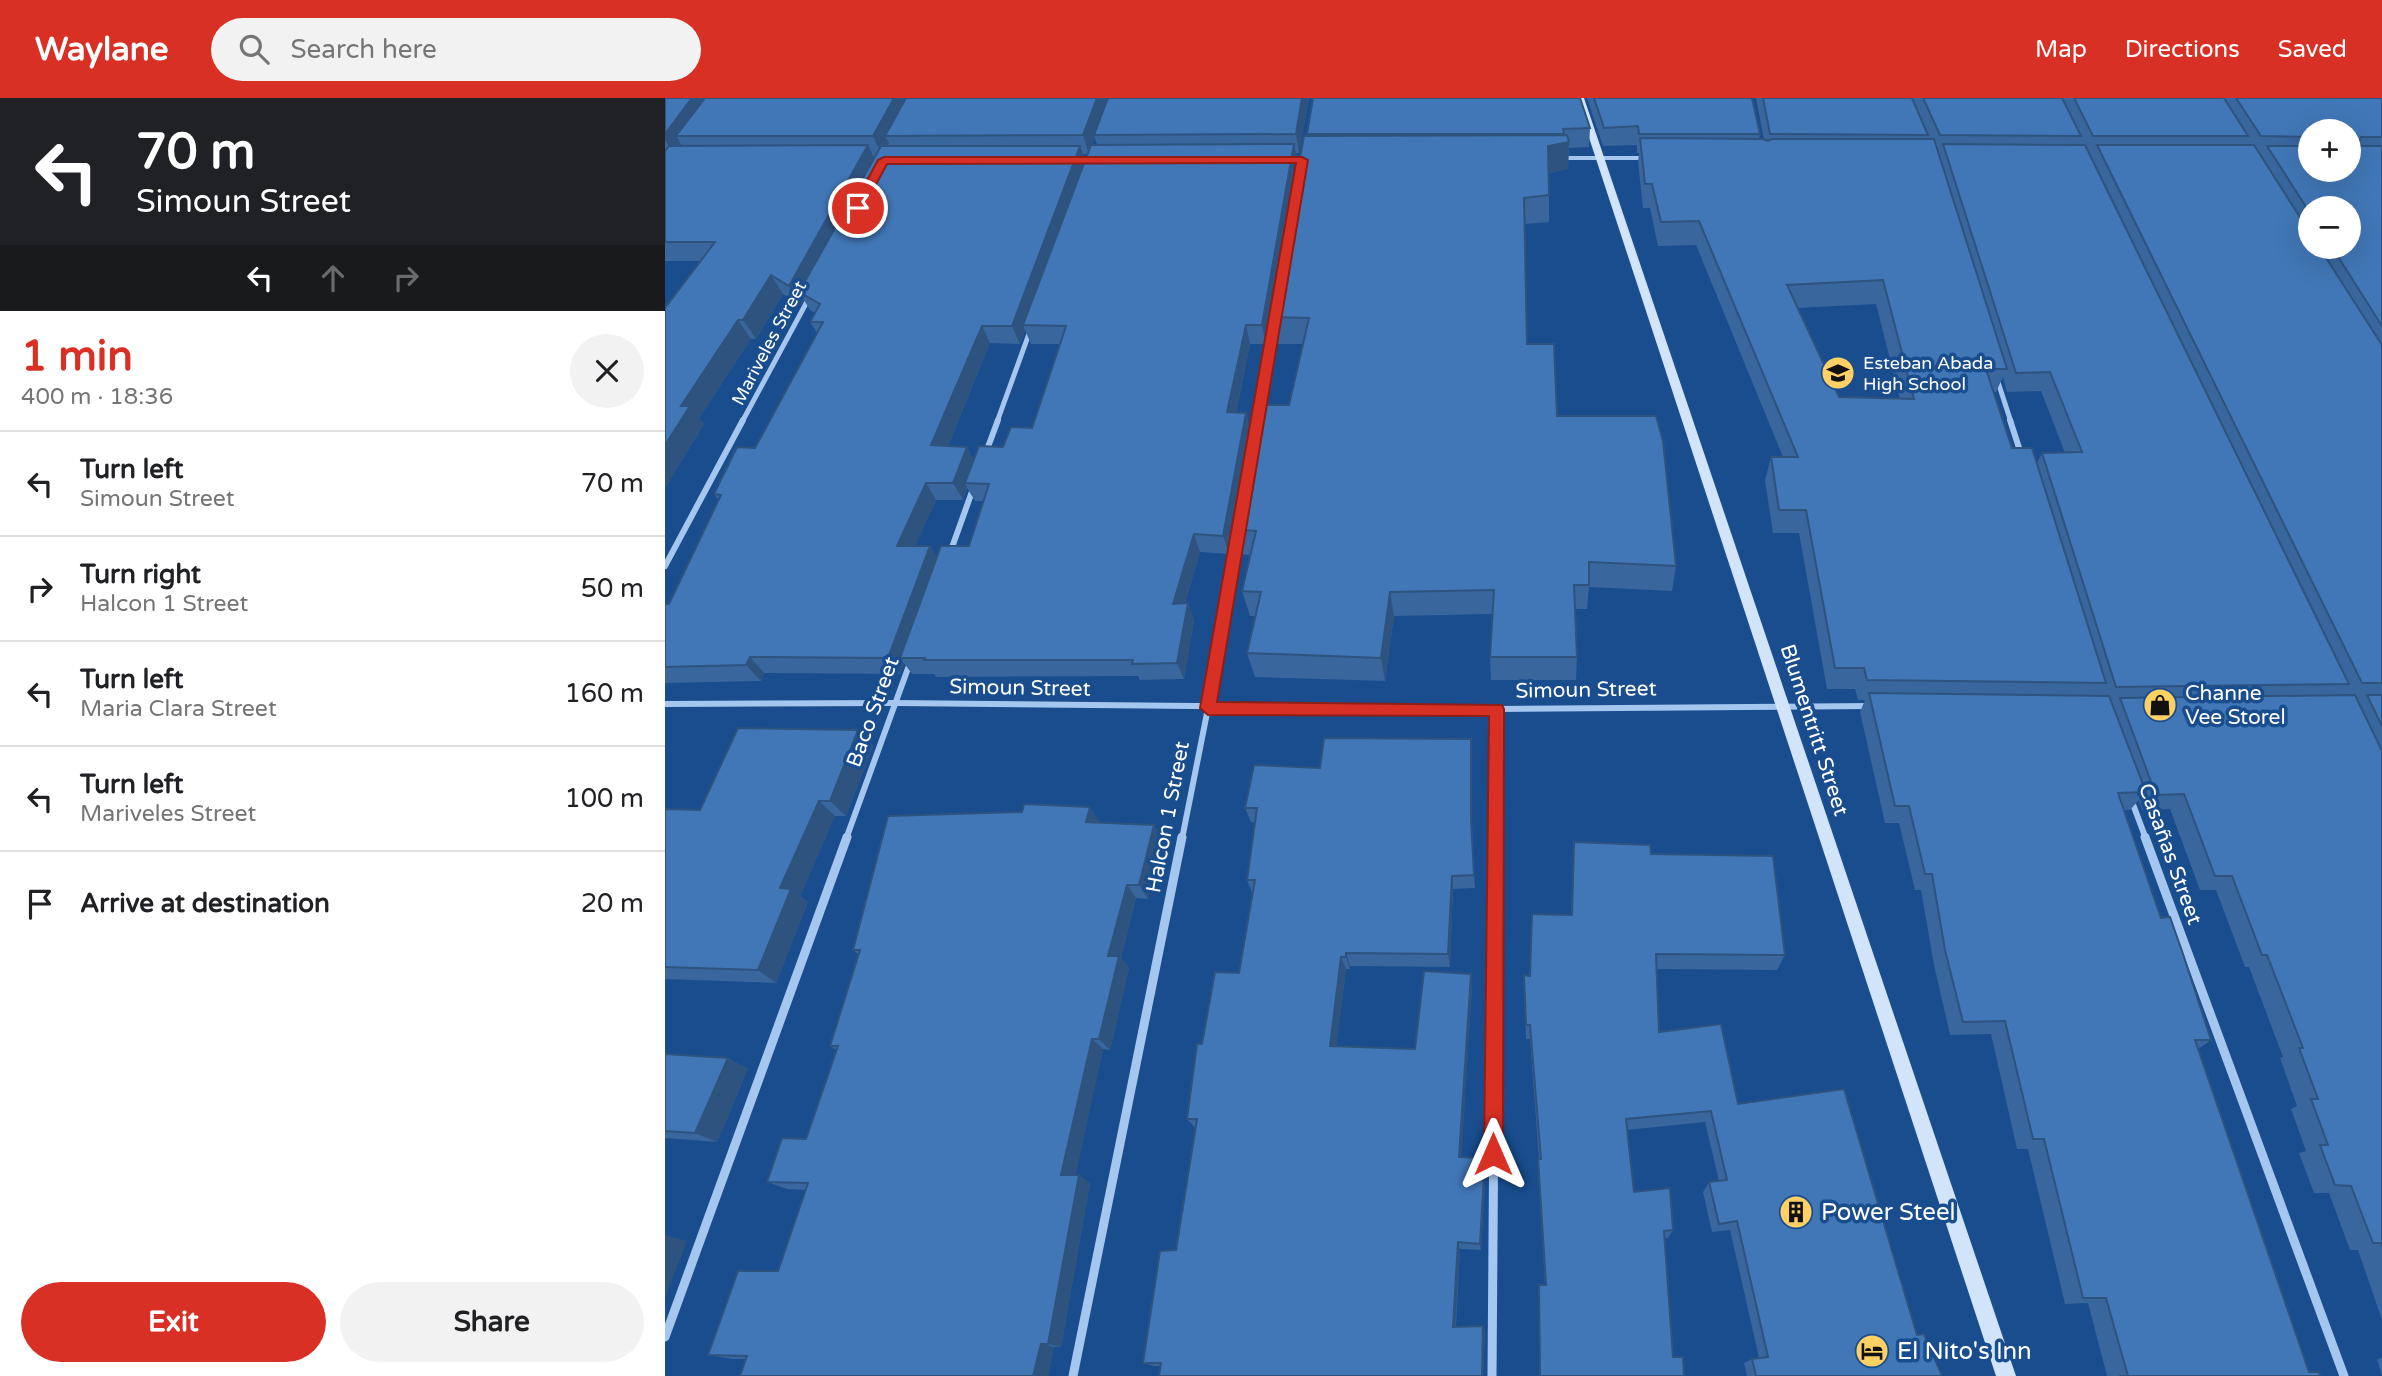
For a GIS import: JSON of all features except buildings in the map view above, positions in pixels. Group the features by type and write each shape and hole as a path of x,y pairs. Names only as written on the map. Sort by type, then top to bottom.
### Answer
{"main road":[{"name":"Blumentritt Street","path":"1580,98 2006,1376"}],"street":[{"path":"1544,158 1667,158"},
{"name":"Mariveles Street","path":"665,566 811,296"},
{"path":"1258,420 1276,311"},
{"path":"984,458 1031,328"},
{"path":"1994,369 2022,461"},
{"path":"947,561 975,484"},
{"name":"Halcon 1 Street","path":"1073,1376 1208,708 1239,530"},
{"name":"Baco Street","path":"665,1337 914,652"},
{"name":"Simoun Street","path":"665,704 895,703 1497,709 1879,706"},
{"path":"1492,1376 1497,709"},
{"name":"Casañas Street","path":"2127,788 2344,1376"}],"place":[{"name":"Esteban Abada High School","path":"1838,373"},
{"name":"Channe Vee Storel","path":"2160,705"},
{"name":"Power Steel","path":"1796,1212"},
{"name":"El Nito's Inn","path":"1872,1351"}],"route":[{"path":"858,208 884,160 1302,160 1208,708 1497,709 1493,1154"}]}
